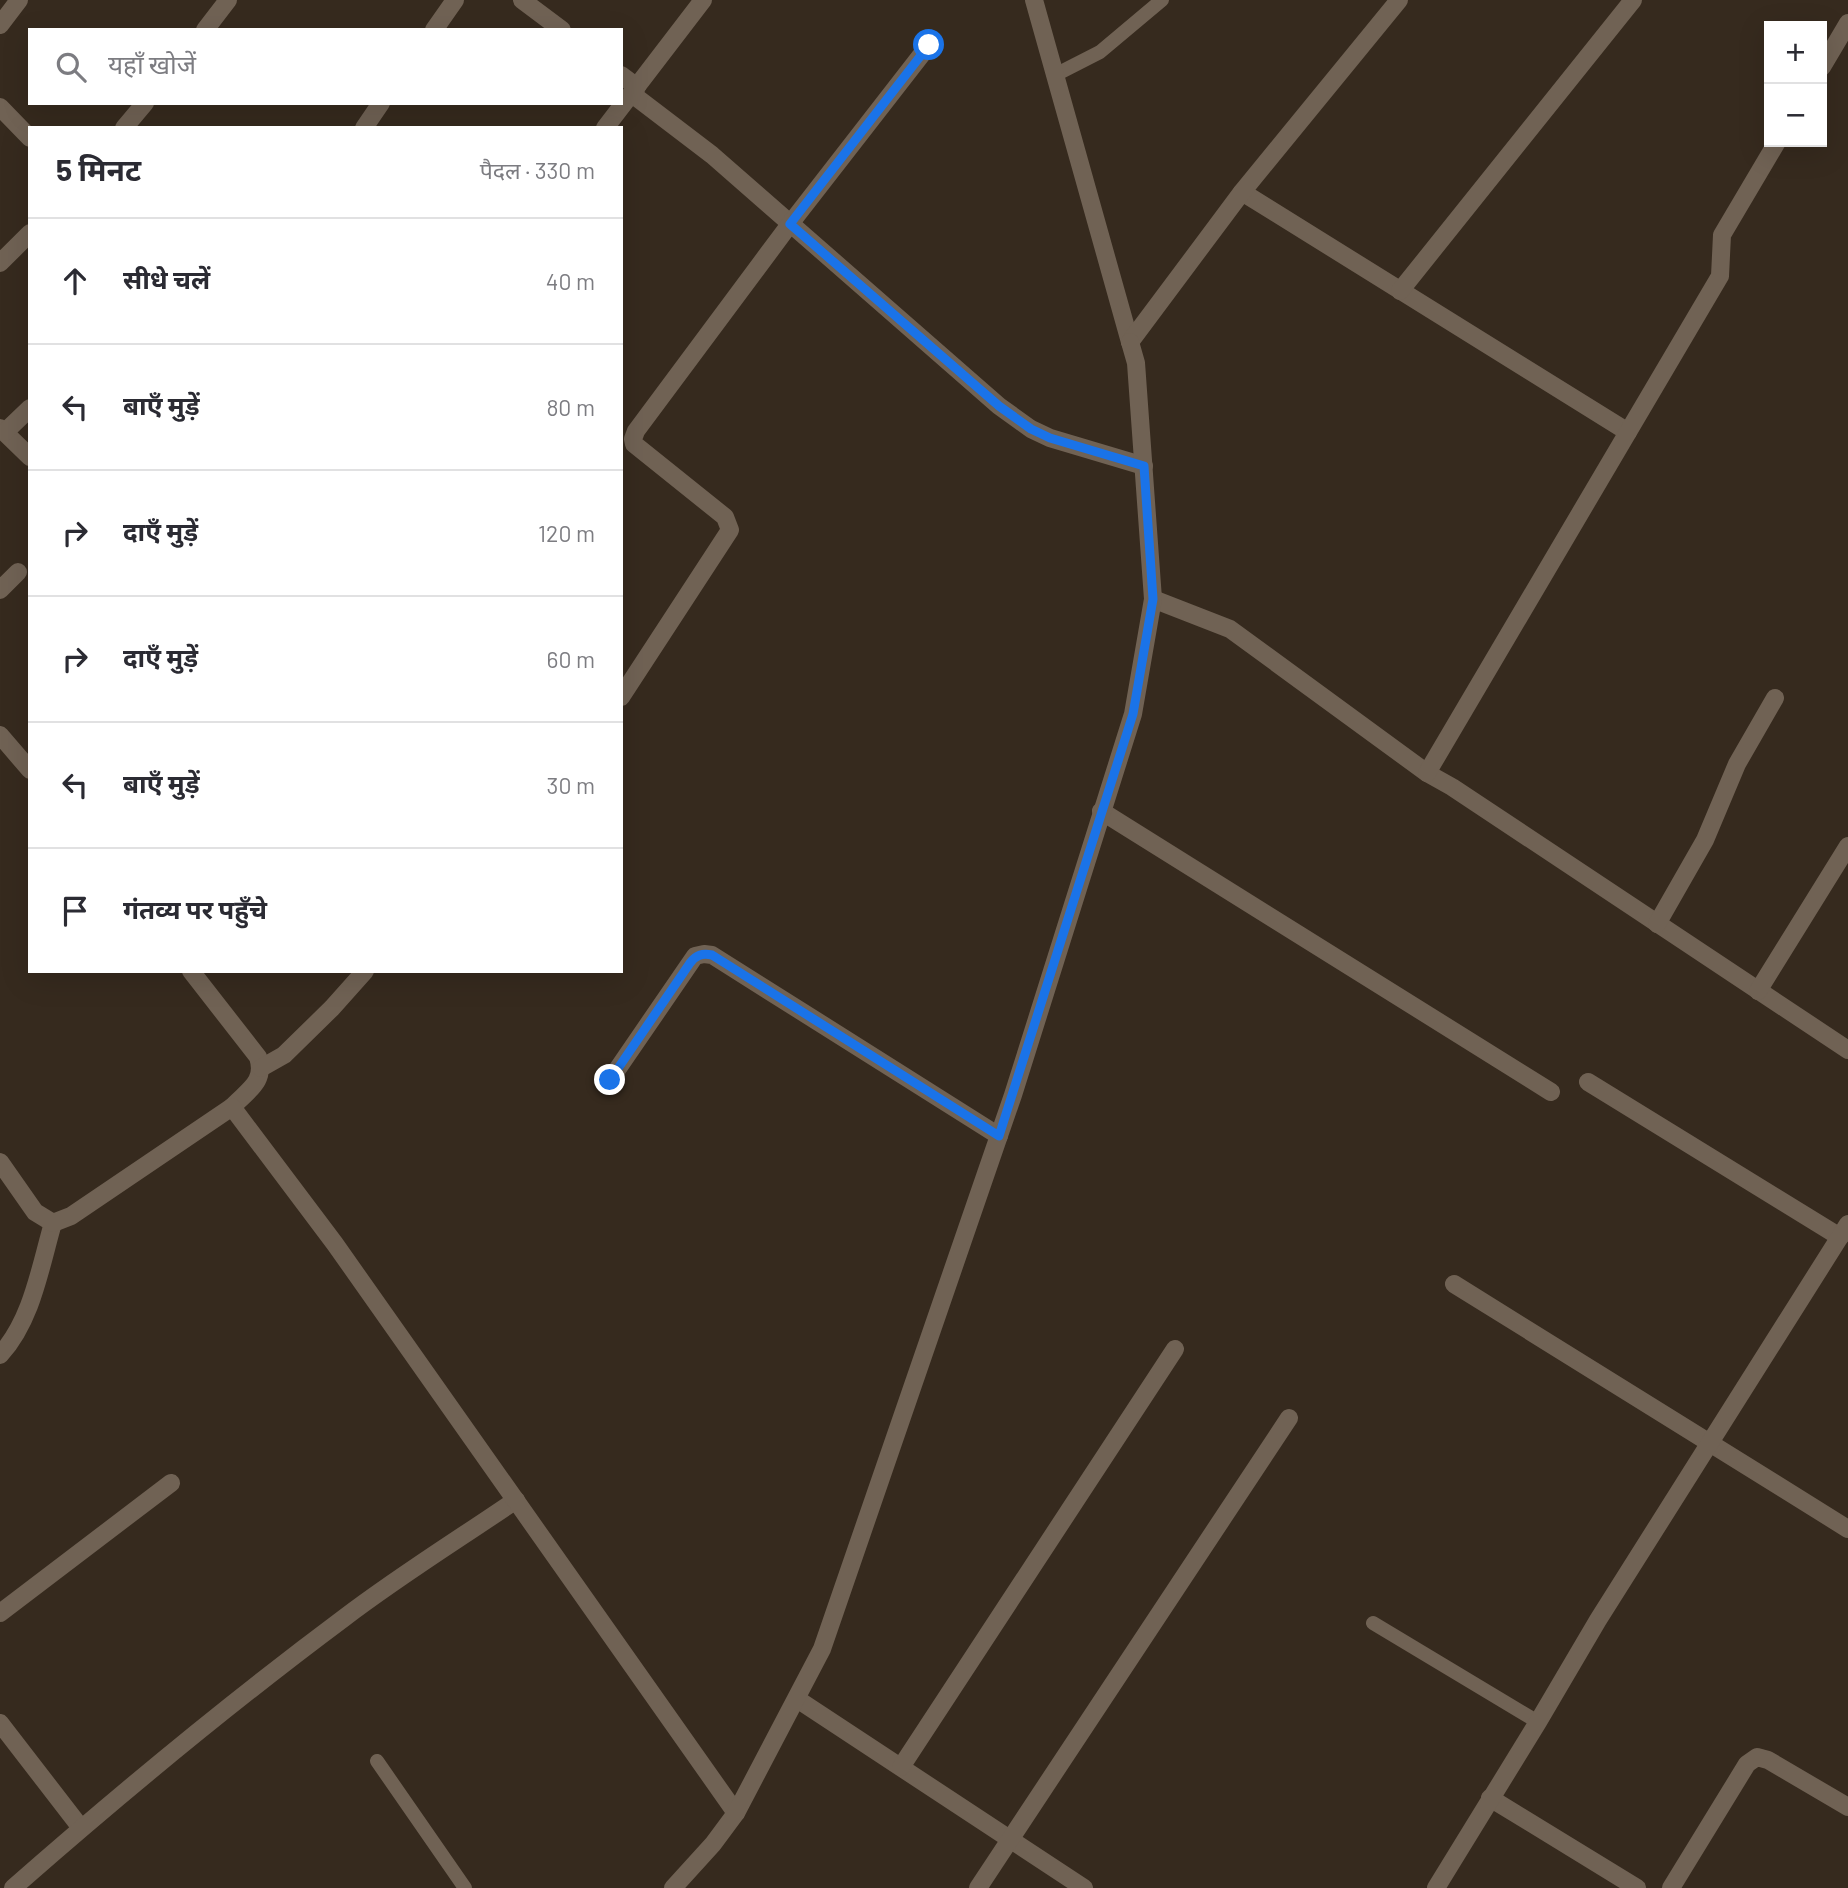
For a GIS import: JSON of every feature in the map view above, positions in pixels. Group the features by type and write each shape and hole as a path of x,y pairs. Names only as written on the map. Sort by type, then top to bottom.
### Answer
{"street":[{"path":"0,25 19,0"},
{"path":"207,28 228,0"},
{"path":"435,28 455,0"},
{"path":"522,0 559,28"},
{"path":"623,104 703,0"},
{"path":"673,1888 713,1844 736,1813 822,1649 999,1136 1133,714 1153,599 1136,363 1034,0"},
{"path":"1130,342 1242,192 1399,0"},
{"path":"1400,291 1633,0"},
{"path":"1827,59 1848,23"},
{"path":"623,694 730,530 725,516 634,444 636,432 790,224 929,45"},
{"path":"623,77 634,90 999,406 1031,429 1050,438 1144,466"},
{"path":"126,126 143,105"},
{"path":"365,126 380,105"},
{"path":"607,126 623,105"},
{"path":"0,107 28,136"},
{"path":"1427,773 1720,276 1722,234 1774,147"},
{"path":"1242,192 1628,432"},
{"path":"0,263 28,235"},
{"path":"28,410 2,430 28,455"},
{"path":"0,590 18,572"},
{"path":"1153,599 1230,629 1427,773 1848,1051"},
{"path":"1657,924 1705,840 1737,764 1775,698"},
{"path":"0,735 28,768"},
{"path":"1101,811 1551,1092"},
{"path":"1758,991 1848,846"},
{"path":"610,1080 690,963 695,957 712,955 999,1136"},
{"path":"53,1223 71,1216 232,1107 259,1079 261,1068 258,1057 193,973"},
{"path":"261,1068 284,1055 363,973"},
{"path":"1436,1888 1598,1620 1844,1231 1588,1082"},
{"path":"232,1107 335,1244 736,1813"},
{"path":"0,1162 35,1212 53,1223"},
{"path":"0,1355 21,1327 53,1223"},
{"path":"1454,1283 1848,1529"},
{"path":"901,1767 1175,1349"},
{"path":"978,1888 1289,1418"},
{"path":"0,1612 171,1483"},
{"path":"13,1888 81,1828 345,1616 516,1500"},
{"path":"796,1699 1084,1888"},
{"path":"0,1723 81,1828"},
{"path":"1671,1888 1747,1765 1756,1757 1768,1760 1848,1807"},
{"path":"1490,1798 1637,1888"}],"lane":[{"path":"1055,75 1100,51 1161,0"},
{"path":"1373,1623 1538,1722"},
{"path":"377,1761 466,1888"}],"route":[{"path":"610,1080 690,963 695,957 712,955 999,1136 1133,714 1153,599 1144,466 1050,438 1031,429 999,406 790,224 929,45"}]}
